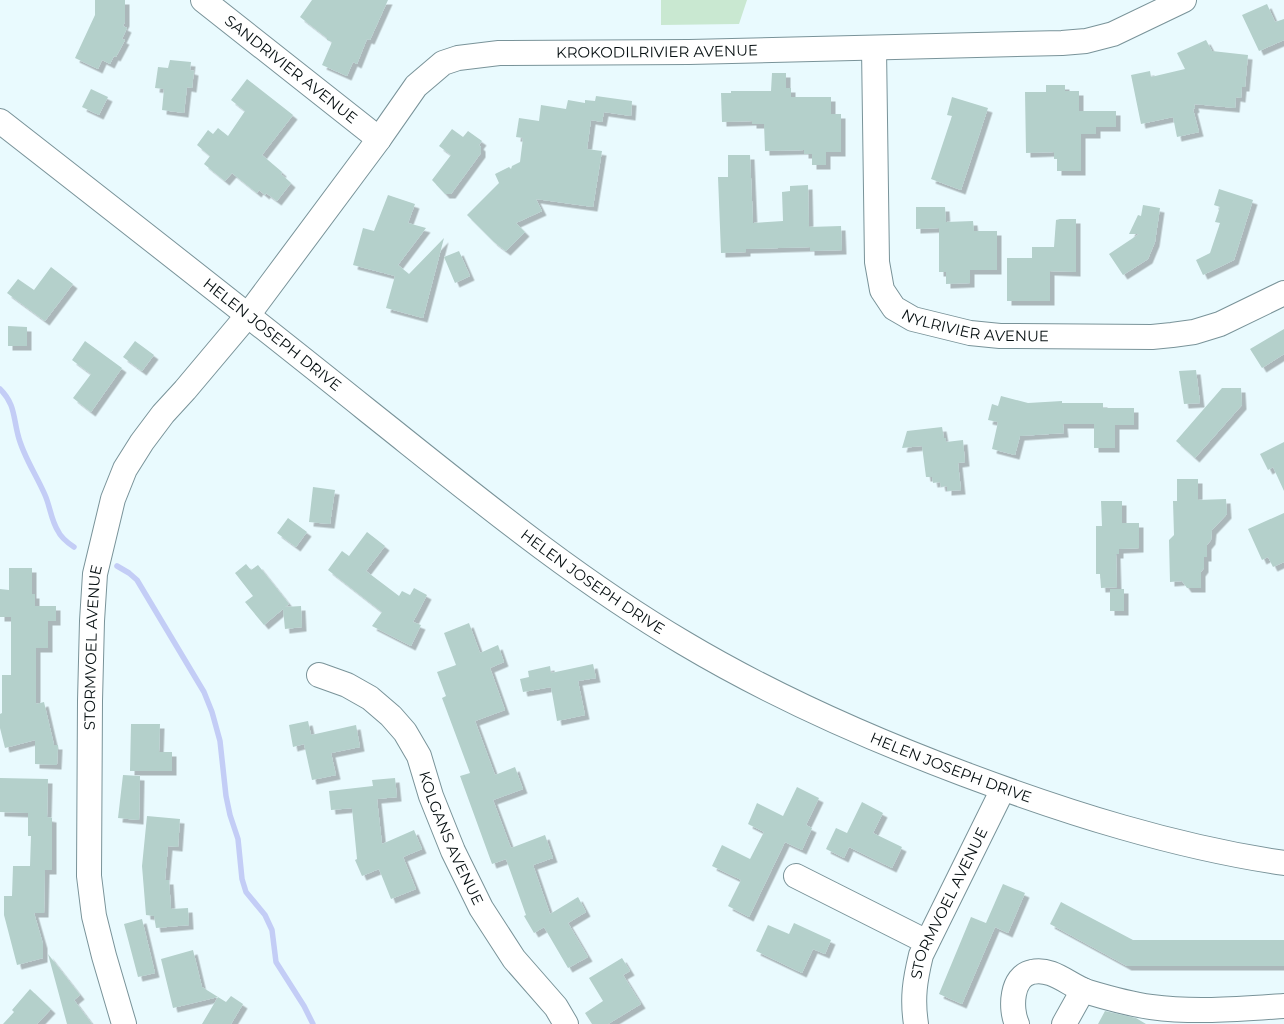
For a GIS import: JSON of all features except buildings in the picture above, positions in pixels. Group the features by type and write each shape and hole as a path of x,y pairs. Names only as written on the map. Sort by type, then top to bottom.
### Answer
{"street":[{"name":"SANDRIVIER AVENUE","path":"203,0 379,139"},
{"name":"KROKODILRIVIER AVENUE","path":"248,315 379,139 416,86 443,63 458,58 499,53 689,52 1086,41 1113,34 1184,0"},
{"name":"NYLRIVIER AVENUE","path":"874,48 877,262 882,290 894,308 913,319 970,332 1000,336 1152,337 1194,332 1220,324 1284,293"},
{"name":"HELEN JOSEPH DRIVE","path":"0,121 488,506 598,588 683,643 826,717 904,751 1003,789 1073,813 1148,834 1249,858 1284,863"},
{"name":"STORMVOEL AVENUE","path":"124,1024 98,932 89,876 90,701 96,574 113,499 126,468 162,414 185,390 248,315"},
{"name":"KOLGANS AVENUE","path":"319,675 347,685 370,698 391,716 405,732 419,756 431,796 453,851 481,908 514,959 556,1007 566,1024"},
{"name":"STORMVOEL AVENUE","path":"916,1024 913,1005 920,955 1003,789"},
{"path":"796,876 927,942"},
{"path":"1017,1024 1013,1005 1016,988 1021,977 1029,972 1039,971 1052,974 1083,990 1176,1017 1284,1006"},
{"path":"1064,1024 1083,990"}],"green space":[{"path":"661,0 747,0 739,24 661,25"}],"waterway":[{"path":"0,389 11,405 20,443 45,495 59,534 74,547"},
{"path":"117,566 137,580 204,692 220,741 226,796 238,839 242,879 246,892 265,915 272,930 276,962 313,1024"}]}
